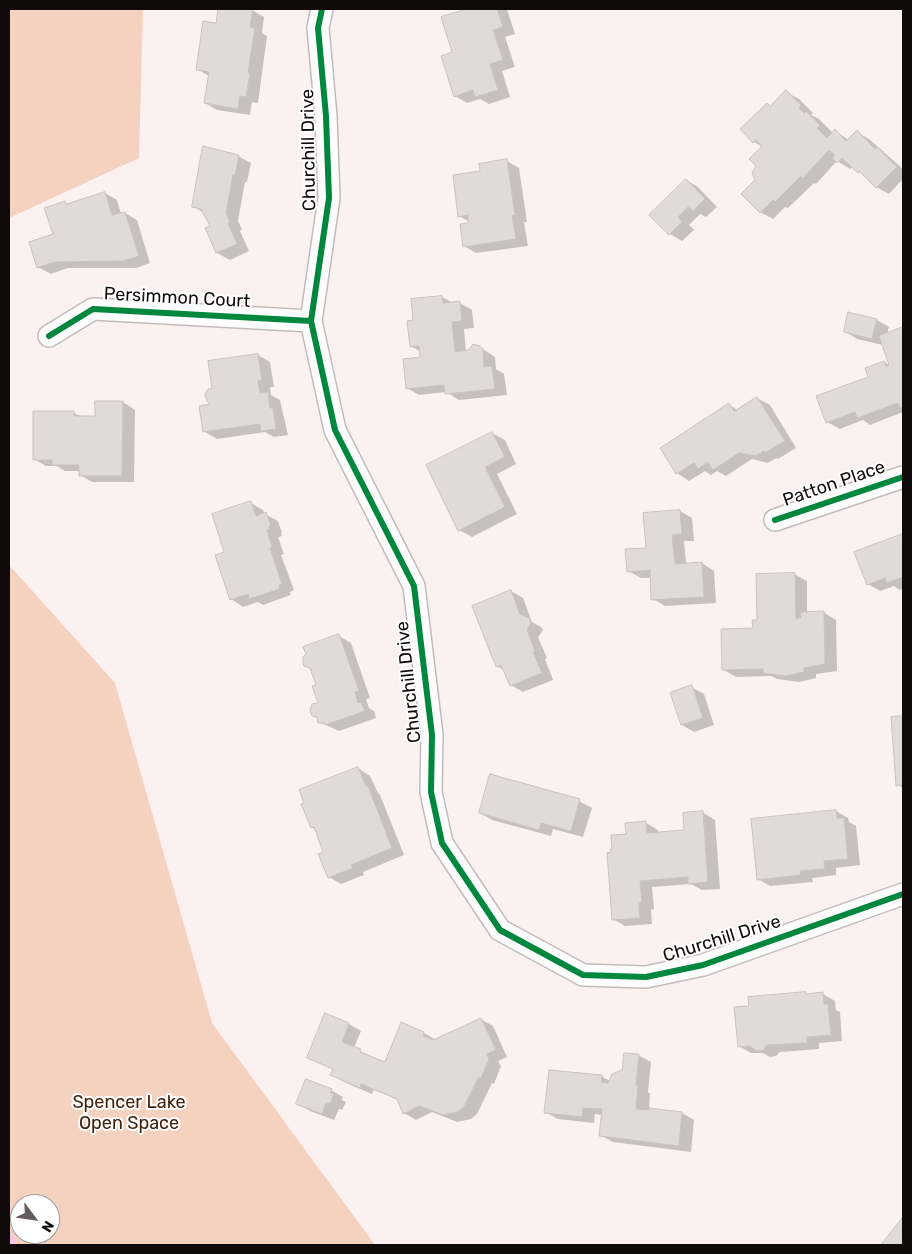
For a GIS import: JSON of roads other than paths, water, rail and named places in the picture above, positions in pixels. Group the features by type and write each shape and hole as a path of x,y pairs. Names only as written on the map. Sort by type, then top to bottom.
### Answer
{"street":[{"name":"Churchill Drive","path":"322,9 318,28 326,116 329,198 311,321 335,430 414,586 432,735 431,792 442,843 500,930 583,975 646,977 703,965 903,894"},
{"name":"Persimmon Court","path":"49,336 93,309 311,321"},
{"name":"Patton Place","path":"775,520 903,477"}],"waterway":[{"path":"9,1237 13,1245"}],"park label":[{"name":"Spencer Lake Open Space","path":"129,1113"}]}
